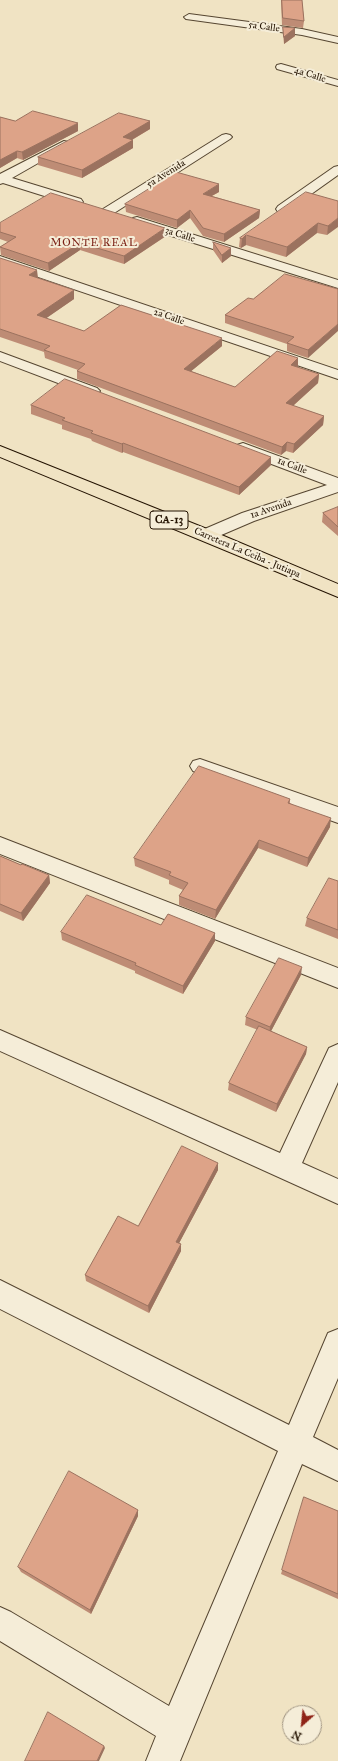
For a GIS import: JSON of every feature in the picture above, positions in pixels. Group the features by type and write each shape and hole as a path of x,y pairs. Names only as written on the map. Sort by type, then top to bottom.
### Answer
{"main road":[{"name":"Carretera La Ceiba - Jutiapa","path":"0,451 206,535 338,591"}],"street":[{"name":"5a Calle","path":"189,16 302,32 338,40"},
{"name":"4a Calle","path":"281,67 338,84"},
{"name":"5a Avenida","path":"107,212 226,137"},
{"path":"1,179 71,140"},
{"path":"270,218 338,170"},
{"name":"3a Calle","path":"1,179 338,284"},
{"path":"226,249 239,240"},
{"name":"2a Calle","path":"0,260 338,375"},
{"path":"0,356 103,395"},
{"name":"1a Calle","path":"228,442 338,484"},
{"name":"1a Avenida","path":"206,535 248,517 338,487"},
{"path":"200,766 338,815"},
{"path":"0,845 338,978"},
{"path":"0,1040 338,1192"},
{"path":"286,1169 338,1056"},
{"path":"0,1294 338,1466"},
{"path":"163,1761 338,1343"},
{"path":"0,1623 176,1729"}],"building":[{"path":"282,0 302,0 304,21 283,18"},
{"path":"283,27 295,28 284,37"},
{"path":"33,111 78,123 22,152 17,151 0,160 0,117 15,121"},
{"path":"119,113 150,121 123,137 133,140 82,170 38,157"},
{"path":"176,172 219,184 203,194 260,210 224,234 203,228 190,210 177,220 125,204"},
{"path":"306,192 338,201 338,218 328,226 318,223 287,247 246,235 242,239 240,238"},
{"path":"51,193 165,228 124,256 80,243 48,263 0,247 16,237 0,232 0,223"},
{"path":"213,242 231,248 222,255"},
{"path":"0,258 37,270 29,275 74,290 37,315 84,331 121,305 222,338 184,369 235,387 277,351 298,358 291,365 319,374 286,403 324,416 294,444 287,442 282,447 77,371 85,364 44,350 50,346 0,329"},
{"path":"285,274 338,289 338,324 308,350 287,343 294,337 225,315 248,298 253,299"},
{"path":"65,379 271,457 239,487 123,443 122,444 91,433 93,431 62,420 65,418 31,405"},
{"path":"338,507 338,527 323,513"},
{"path":"199,766 290,799 288,803 331,818 308,858 259,840 216,910 179,896 188,883 169,875 171,872 134,858"},
{"path":"0,856 49,875 21,913 0,904"},
{"path":"329,878 338,881 338,930 307,918"},
{"path":"87,895 161,925 168,914 215,933 183,986 135,965 136,963 61,932"},
{"path":"279,958 302,967 270,1027 246,1017"},
{"path":"259,1026 307,1047 277,1104 229,1083"},
{"path":"182,1146 218,1163 176,1242 181,1244 148,1306 85,1275 118,1216 138,1226"},
{"path":"69,1471 138,1510 90,1610 18,1567"},
{"path":"304,1497 338,1511 338,1594 282,1570"},
{"path":"48,1712 104,1746 97,1761 25,1761"}],"district":[{"name":"MONTE REAL","path":"94,243"}]}
